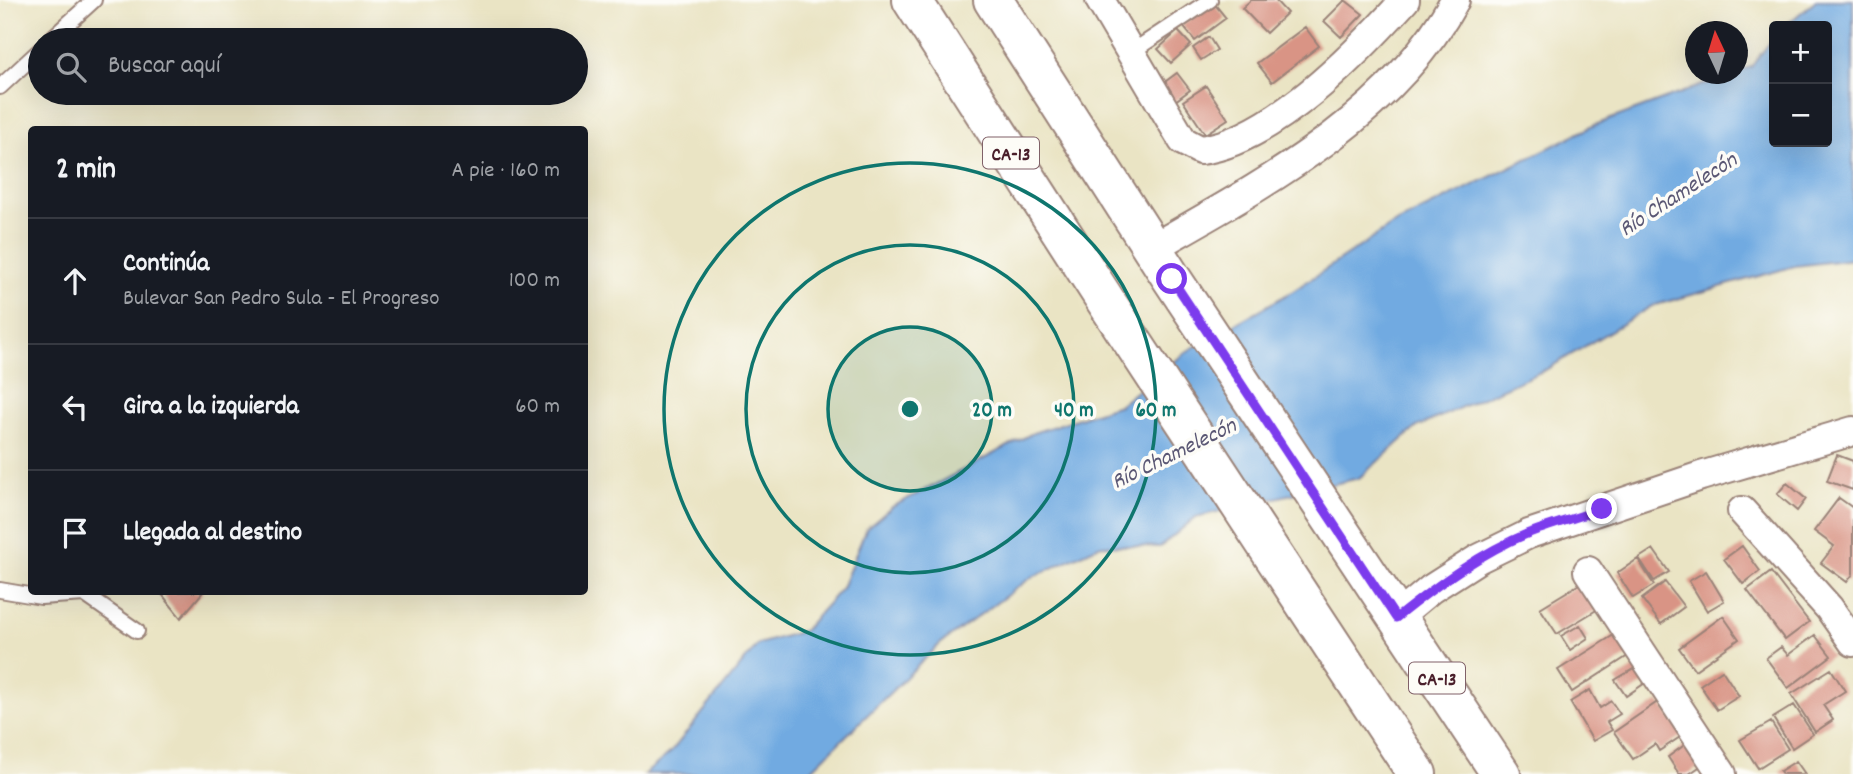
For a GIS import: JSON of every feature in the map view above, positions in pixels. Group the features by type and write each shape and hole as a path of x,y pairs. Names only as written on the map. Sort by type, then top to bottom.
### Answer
{"main road":[{"name":"CA-13","path":"912,0 1109,306 1417,774"},
{"name":"CA-13","path":"993,0 1163,263 1501,774"}],"street":[{"path":"1100,0 1182,141 1199,150 1217,148 1245,139 1348,63 1405,0"},
{"path":"1163,263 1287,171 1397,80 1441,25 1455,0"},
{"path":"1396,618 1431,589 1478,559 1529,534 1701,476 1853,431"},
{"path":"1741,511 1829,608 1853,642"},
{"path":"1588,571 1722,774"}],"lane":[{"path":"63,28 94,0"},
{"path":"1130,53 1210,0"},
{"path":"0,87 28,61"},
{"path":"0,590 28,595"},
{"path":"29,595 69,595"},
{"path":"84,595 137,631"}],"water":[{"name":"Río Chamelecón","path":"1816,0 1853,0 1853,259 1795,266 1652,306 1547,369 1417,427 1359,478 1196,517 1160,547 1101,545 1032,577 940,644 807,774 645,774 671,752 758,644 803,631 842,588 866,529 892,507 1033,433 1119,405 1189,350 1293,291 1392,225 1595,125 1705,84 1748,84 1748,68 1769,44 1769,147 1832,147 1832,21 1791,21"}],"building":[{"path":"1251,0 1275,0 1287,13 1266,33 1242,8"},
{"path":"1345,0 1363,14 1341,37 1324,21"},
{"path":"1213,2 1226,18 1195,41 1182,25"},
{"path":"1305,27 1319,46 1272,82 1257,63"},
{"path":"1178,31 1191,45 1171,63 1158,49"},
{"path":"1209,37 1217,50 1201,60 1193,48"},
{"path":"1177,73 1190,90 1171,104 1158,87"},
{"path":"1206,86 1228,119 1205,134 1183,101"},
{"path":"1837,455 1853,461 1853,490 1827,481"},
{"path":"1787,483 1806,499 1797,511 1777,494"},
{"path":"1839,498 1853,508 1853,574 1847,582 1821,563 1834,546 1814,531"},
{"path":"1742,546 1760,571 1743,584 1724,559"},
{"path":"1653,549 1669,572 1654,581 1639,558"},
{"path":"1638,559 1654,585 1633,598 1617,573"},
{"path":"1706,571 1724,601 1707,611 1689,581"},
{"path":"1771,572 1809,622 1785,640 1747,590"},
{"path":"1586,580 1603,606 1557,634 1540,608"},
{"path":"1665,582 1684,607 1661,624 1642,599"},
{"path":"162,595 200,595 181,618"},
{"path":"1723,616 1739,639 1695,670 1679,648"},
{"path":"1580,625 1588,638 1570,650 1561,636"},
{"path":"1617,633 1631,654 1572,692 1558,670"},
{"path":"1815,635 1831,656 1788,688 1766,658 1781,647 1788,655"},
{"path":"1638,666 1648,681 1626,696 1615,680"},
{"path":"1831,669 1845,691 1823,705 1833,720 1815,732 1791,694"},
{"path":"1722,670 1739,696 1717,710 1700,685"},
{"path":"1590,690 1600,708 1611,701 1620,714 1607,722 1612,730 1593,741 1570,702"},
{"path":"1659,701 1683,735 1659,751 1655,744 1633,759 1614,732"},
{"path":"1794,705 1813,734 1792,748 1773,718"},
{"path":"1771,722 1788,749 1758,768 1740,740"},
{"path":"1686,744 1702,765 1689,774 1679,774 1668,757"},
{"path":"1796,761 1805,774 1782,774 1780,771"}],"route":[{"path":"1172,279 1396,618 1431,589 1478,559 1529,534 1602,509"}]}
